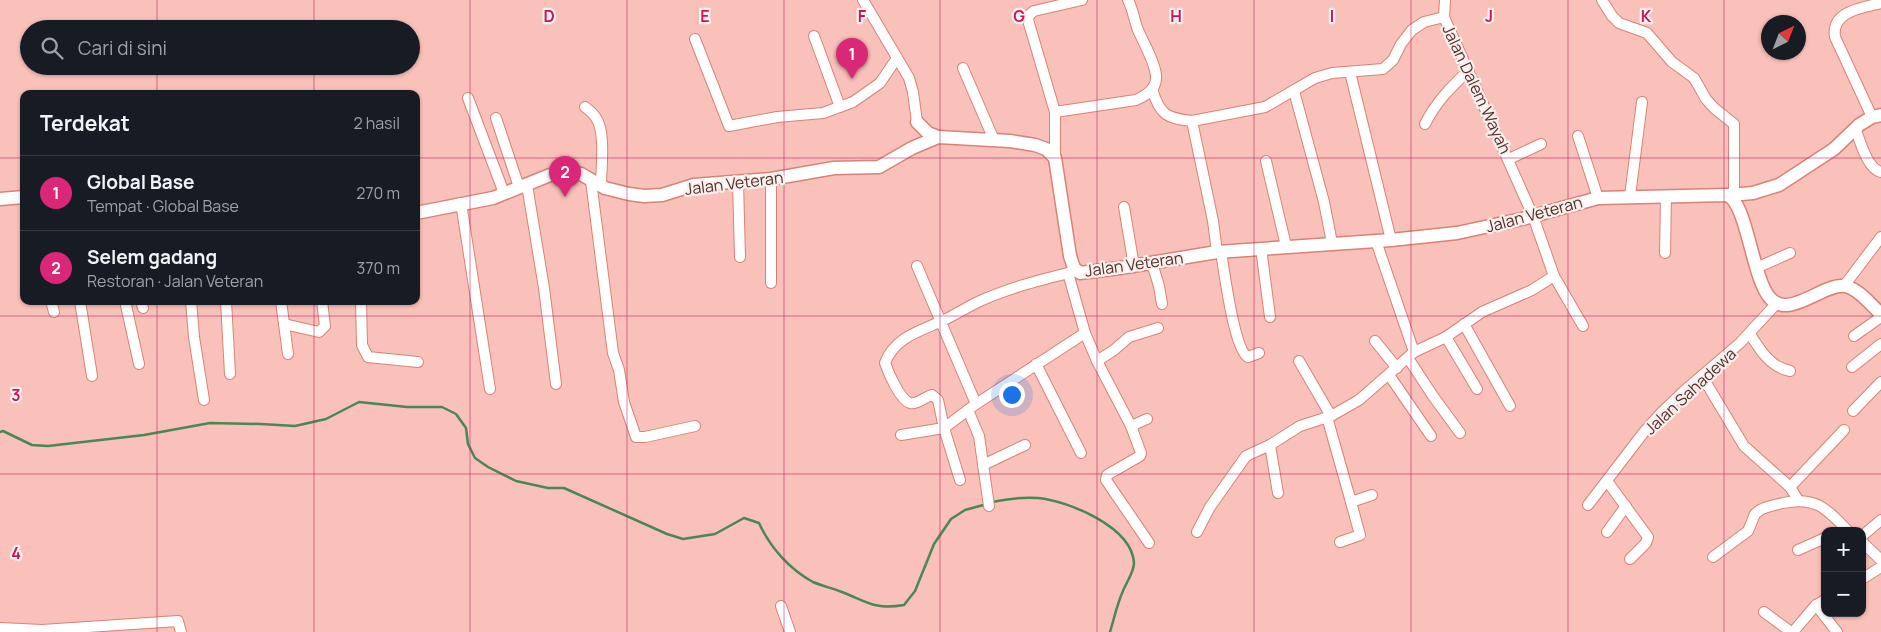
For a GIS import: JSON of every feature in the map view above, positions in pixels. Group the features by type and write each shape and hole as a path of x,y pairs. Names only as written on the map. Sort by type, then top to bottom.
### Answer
{"street":[{"path":"863,0 908,78 913,92 917,122 912,148"},
{"path":"1055,158 1055,112 1028,20 1029,15 1034,11 1082,0"},
{"path":"1055,112 1136,100 1152,89 1156,78 1152,61 1128,0"},
{"path":"1444,17 1445,0"},
{"path":"1602,0 1618,23 1647,33 1672,62 1694,78 1706,99 1714,108 1734,124 1732,195 1739,208 1756,268 1769,297 1776,304 1797,303 1844,286 1881,237"},
{"path":"1876,116 1835,37 1834,30 1841,17 1854,10 1881,3"},
{"name":"Jalan Dalem Wayah","path":"1192,121 1265,107 1315,78 1332,73 1383,70 1388,66 1412,30 1424,22 1444,17 1509,158 1533,216 1554,276 1583,326"},
{"path":"814,36 840,107"},
{"path":"695,39 729,126 777,117 823,113 853,102 880,83 897,58"},
{"path":"963,68 994,140"},
{"path":"1425,124 1433,108 1444,94 1469,70"},
{"path":"1350,72 1391,240"},
{"path":"1152,89 1158,107 1165,114 1174,119 1192,121 1232,316 1242,353 1248,357 1259,354"},
{"path":"1294,90 1324,202 1332,243"},
{"path":"468,98 504,193"},
{"path":"1630,196 1642,102"},
{"path":"585,107 596,117 600,124 602,146 596,184 613,353 619,370 632,438 646,437 695,426"},
{"name":"Jalan Veteran","path":"420,212 493,198 550,175 566,172 581,174 596,184 629,194 644,196 662,195 694,185 771,179 834,168 879,167 912,148 938,137 1010,141 1041,147 1055,158 1072,272 1083,273 1260,248 1391,240 1457,233 1533,216 1598,198 1752,193 1779,186 1834,149 1855,128 1876,116"},
{"path":"496,118 523,186 556,384"},
{"path":"917,122 924,130 938,137"},
{"path":"1855,128 1864,152 1872,166 1881,172"},
{"path":"1578,136 1598,198"},
{"path":"1509,158 1541,144"},
{"path":"1266,161 1286,246"},
{"path":"771,179 771,283"},
{"path":"738,182 740,257"},
{"path":"1665,253 1666,196"},
{"path":"0,199 20,197"},
{"path":"461,204 490,389"},
{"path":"1124,207 1134,266"},
{"path":"1376,241 1411,355 1460,433"},
{"path":"1260,248 1270,317"},
{"path":"1756,268 1790,252"},
{"path":"1152,263 1162,304"},
{"path":"916,266 941,321 972,407 979,436 989,506"},
{"path":"960,480 944,428 938,400 932,395 916,403 910,403 904,399 885,363 888,355 911,333 941,321 980,301 1016,287 1072,272 1085,332 1097,361 1131,426 1141,453 1140,456 1107,475 1106,480 1149,543"},
{"path":"1197,532 1210,507 1246,456 1270,445 1300,426 1329,416 1359,400 1411,355 1446,336 1482,312 1532,290 1554,276"},
{"path":"1844,286 1858,293 1879,310 1854,336"},
{"name":"Jalan Sahadewa","path":"1588,505 1660,414 1750,334 1776,304"},
{"path":"81,305 92,376"},
{"path":"126,305 139,364"},
{"path":"191,305 194,337 204,400"},
{"path":"226,305 230,374"},
{"path":"282,305 288,354"},
{"path":"284,324 319,332 325,326 322,305"},
{"path":"361,305 362,345 368,357 418,362"},
{"path":"1464,324 1510,406"},
{"path":"1097,361 1129,337 1158,328"},
{"path":"901,435 944,428 972,407 1085,332"},
{"path":"1750,334 1774,365 1790,371"},
{"path":"1446,336 1477,389"},
{"path":"1376,340 1431,436"},
{"path":"1852,367 1881,344"},
{"path":"1299,361 1329,416 1360,535 1340,542"},
{"path":"1036,364 1080,452"},
{"path":"1702,376 1744,446 1790,486 1798,500"},
{"path":"1853,411 1881,382"},
{"path":"1131,426 1148,419"},
{"path":"1790,486 1844,430"},
{"path":"983,465 1025,445"},
{"path":"1270,445 1278,493"},
{"path":"1606,481 1648,537 1646,544 1630,559"},
{"path":"1351,502 1372,495"},
{"path":"1713,557 1748,531 1755,514 1760,510 1798,500 1822,507 1842,527"},
{"path":"1607,532 1626,506"},
{"path":"1866,533 1881,520"},
{"path":"1798,550 1821,540"},
{"path":"1866,546 1881,560"},
{"path":"1866,576 1881,567"},
{"path":"1764,612 1792,632 1820,603 1837,632"},
{"path":"781,606 790,632"},
{"path":"0,628 42,630 178,621 182,632"}],"waterway":[{"path":"0,432 3,431 32,445 48,446 144,435 210,423 295,426 326,419 359,402 407,407 442,407 456,414 466,428 468,444 475,458 516,481 548,488 564,488 667,534 683,539 715,534 744,518 759,523 763,532 781,557 804,577 878,606 904,605 915,591 934,544 951,519 965,510 987,504"},
{"path":"992,502 1009,499 1038,498 1066,504 1097,518 1123,538 1131,550 1134,566 1119,601 1110,632"}],"place":[{"name":"Global Base","path":"852,79"},
{"name":"Selem gadang","path":"565,197"}]}
